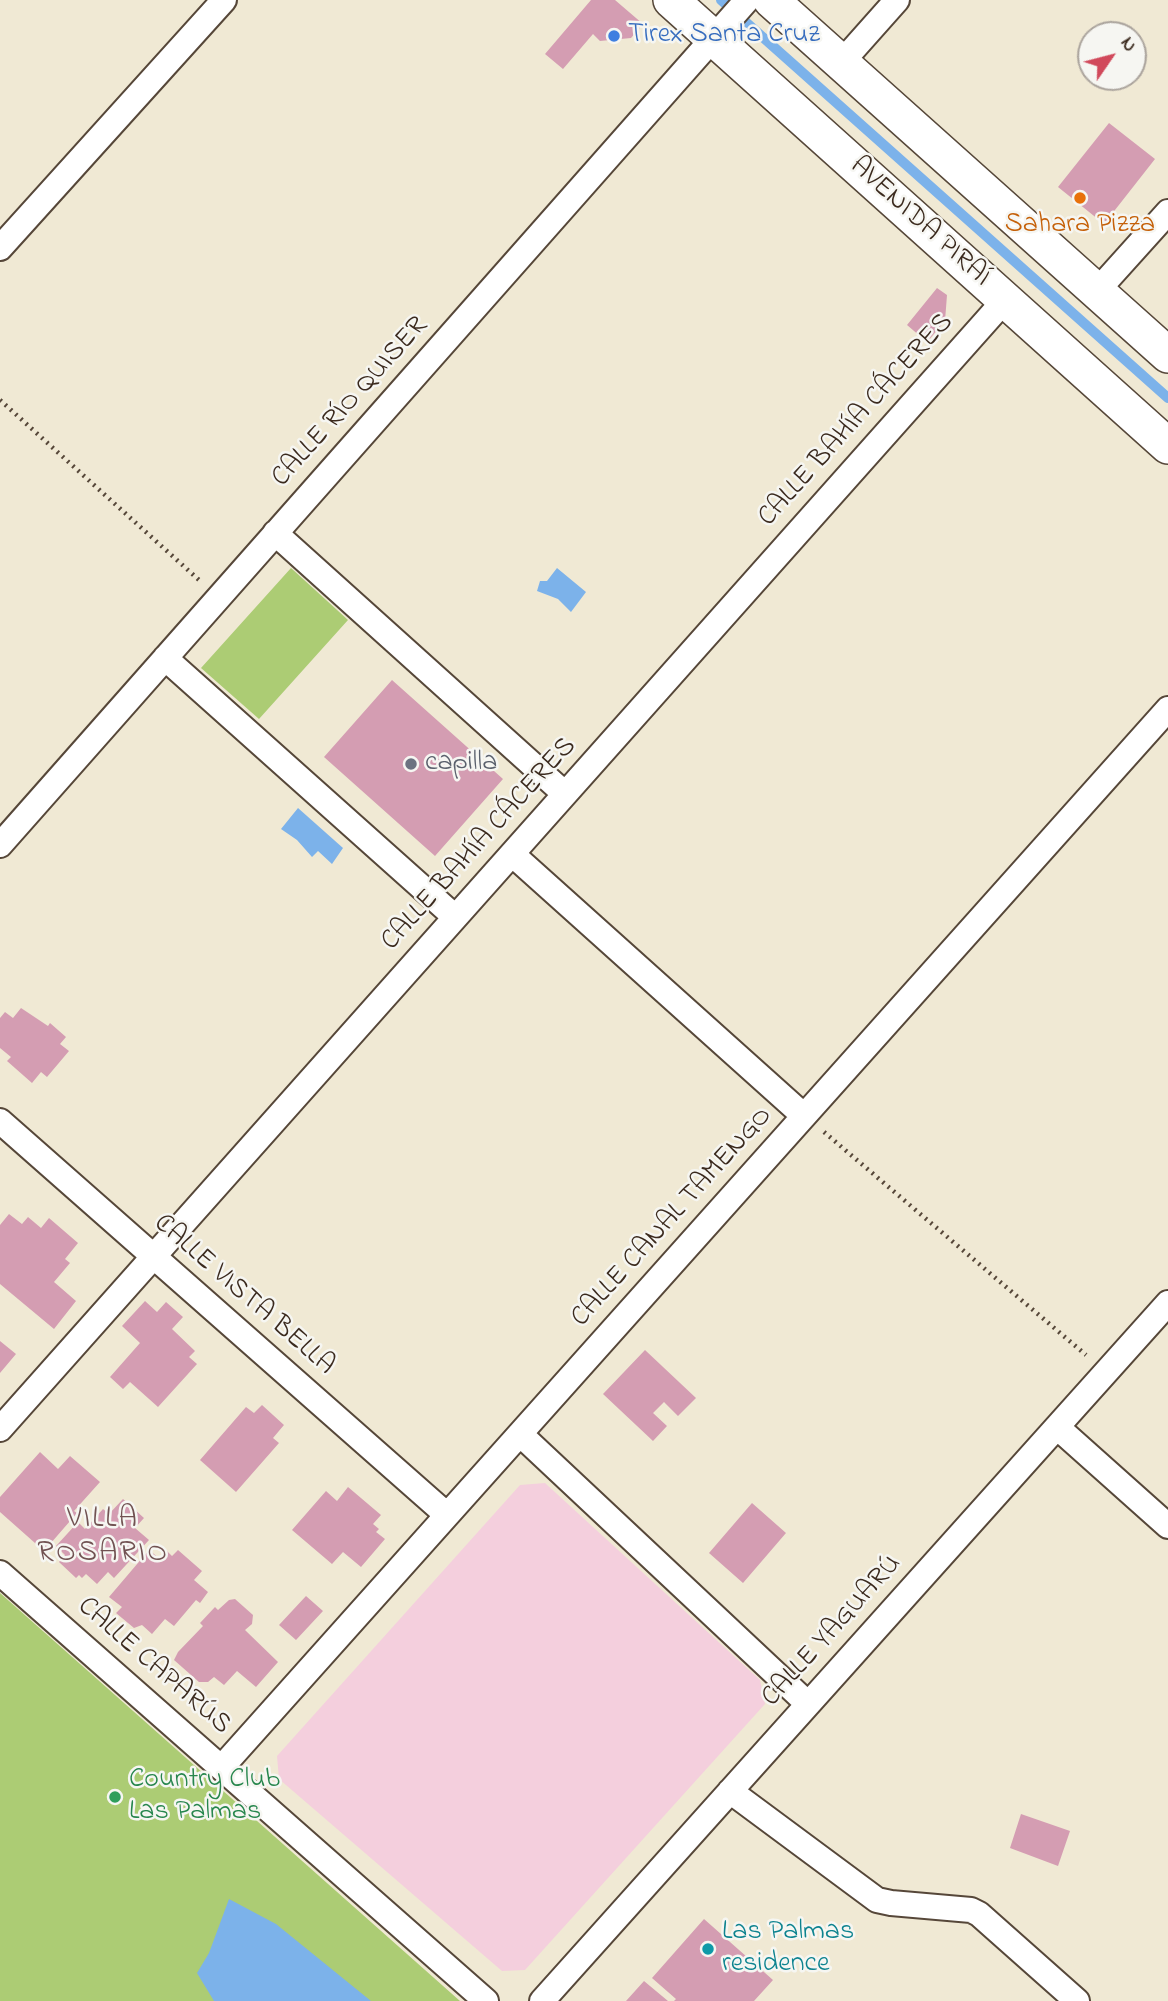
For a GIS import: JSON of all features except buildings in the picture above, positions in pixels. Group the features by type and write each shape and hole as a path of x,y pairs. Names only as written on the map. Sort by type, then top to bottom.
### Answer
{"main road":[{"name":"AVENIDA PIRAÍ","path":"671,0 717,34 1004,301 1163,433"},
{"path":"771,0 1168,355"}],"street":[{"path":"0,248 224,0"},
{"name":"CALLE RÍO QUISER","path":"0,845 747,0"},
{"path":"841,62 897,0"},
{"path":"1097,291 1168,212"},
{"name":"CALLE BAHÍA CÁCERES","path":"0,1429 1004,301"},
{"path":"275,533 565,794"},
{"path":"165,658 455,917"},
{"name":"CALLE CANAL TAMENGO","path":"222,1767 1168,709"},
{"path":"512,853 804,1116"},
{"name":"CALLE VISTA BELLA","path":"0,1121 447,1515"},
{"name":"CALLE YAGUARÚ","path":"542,2001 1168,1303"},
{"path":"1057,1427 1168,1526"},
{"path":"520,1434 808,1704"},
{"name":"CALLE CAPARÚS","path":"0,1573 486,2001"},
{"path":"730,1791 877,1900 971,1910 979,1914 1077,2001"}],"path":[{"path":"0,400 218,598"},
{"path":"804,1116 1106,1372"}],"shaded area":[{"path":"545,1483 760,1680 765,1704 525,1970 502,1971 279,1779 277,1756 520,1485"}],"green space":[{"path":"291,568 348,620 259,719 201,668"},
{"name":"Country Club Las Palmas","path":"0,1593 460,2001 0,2001"}],"water":[{"path":"557,568 586,592 571,612 558,599 537,591 540,581 547,581"},
{"path":"298,808 343,848 332,864 318,851 312,857 297,840 281,829"},
{"path":"229,1899 276,1924 371,2001 214,2001 197,1973 209,1953"}],"waterway":[{"path":"721,0 1168,398"}],"place":[{"name":"Tirex Santa Cruz","path":"614,36"},
{"name":"Sahara Pizza","path":"1080,198"},
{"name":"capilla","path":"411,764"},
{"name":"Country Club Las Palmas","path":"115,1797"},
{"name":"Las Palmas residence","path":"708,1949"}],"district":[{"name":"VILLA ROSARIO","path":"103,1538"}]}
